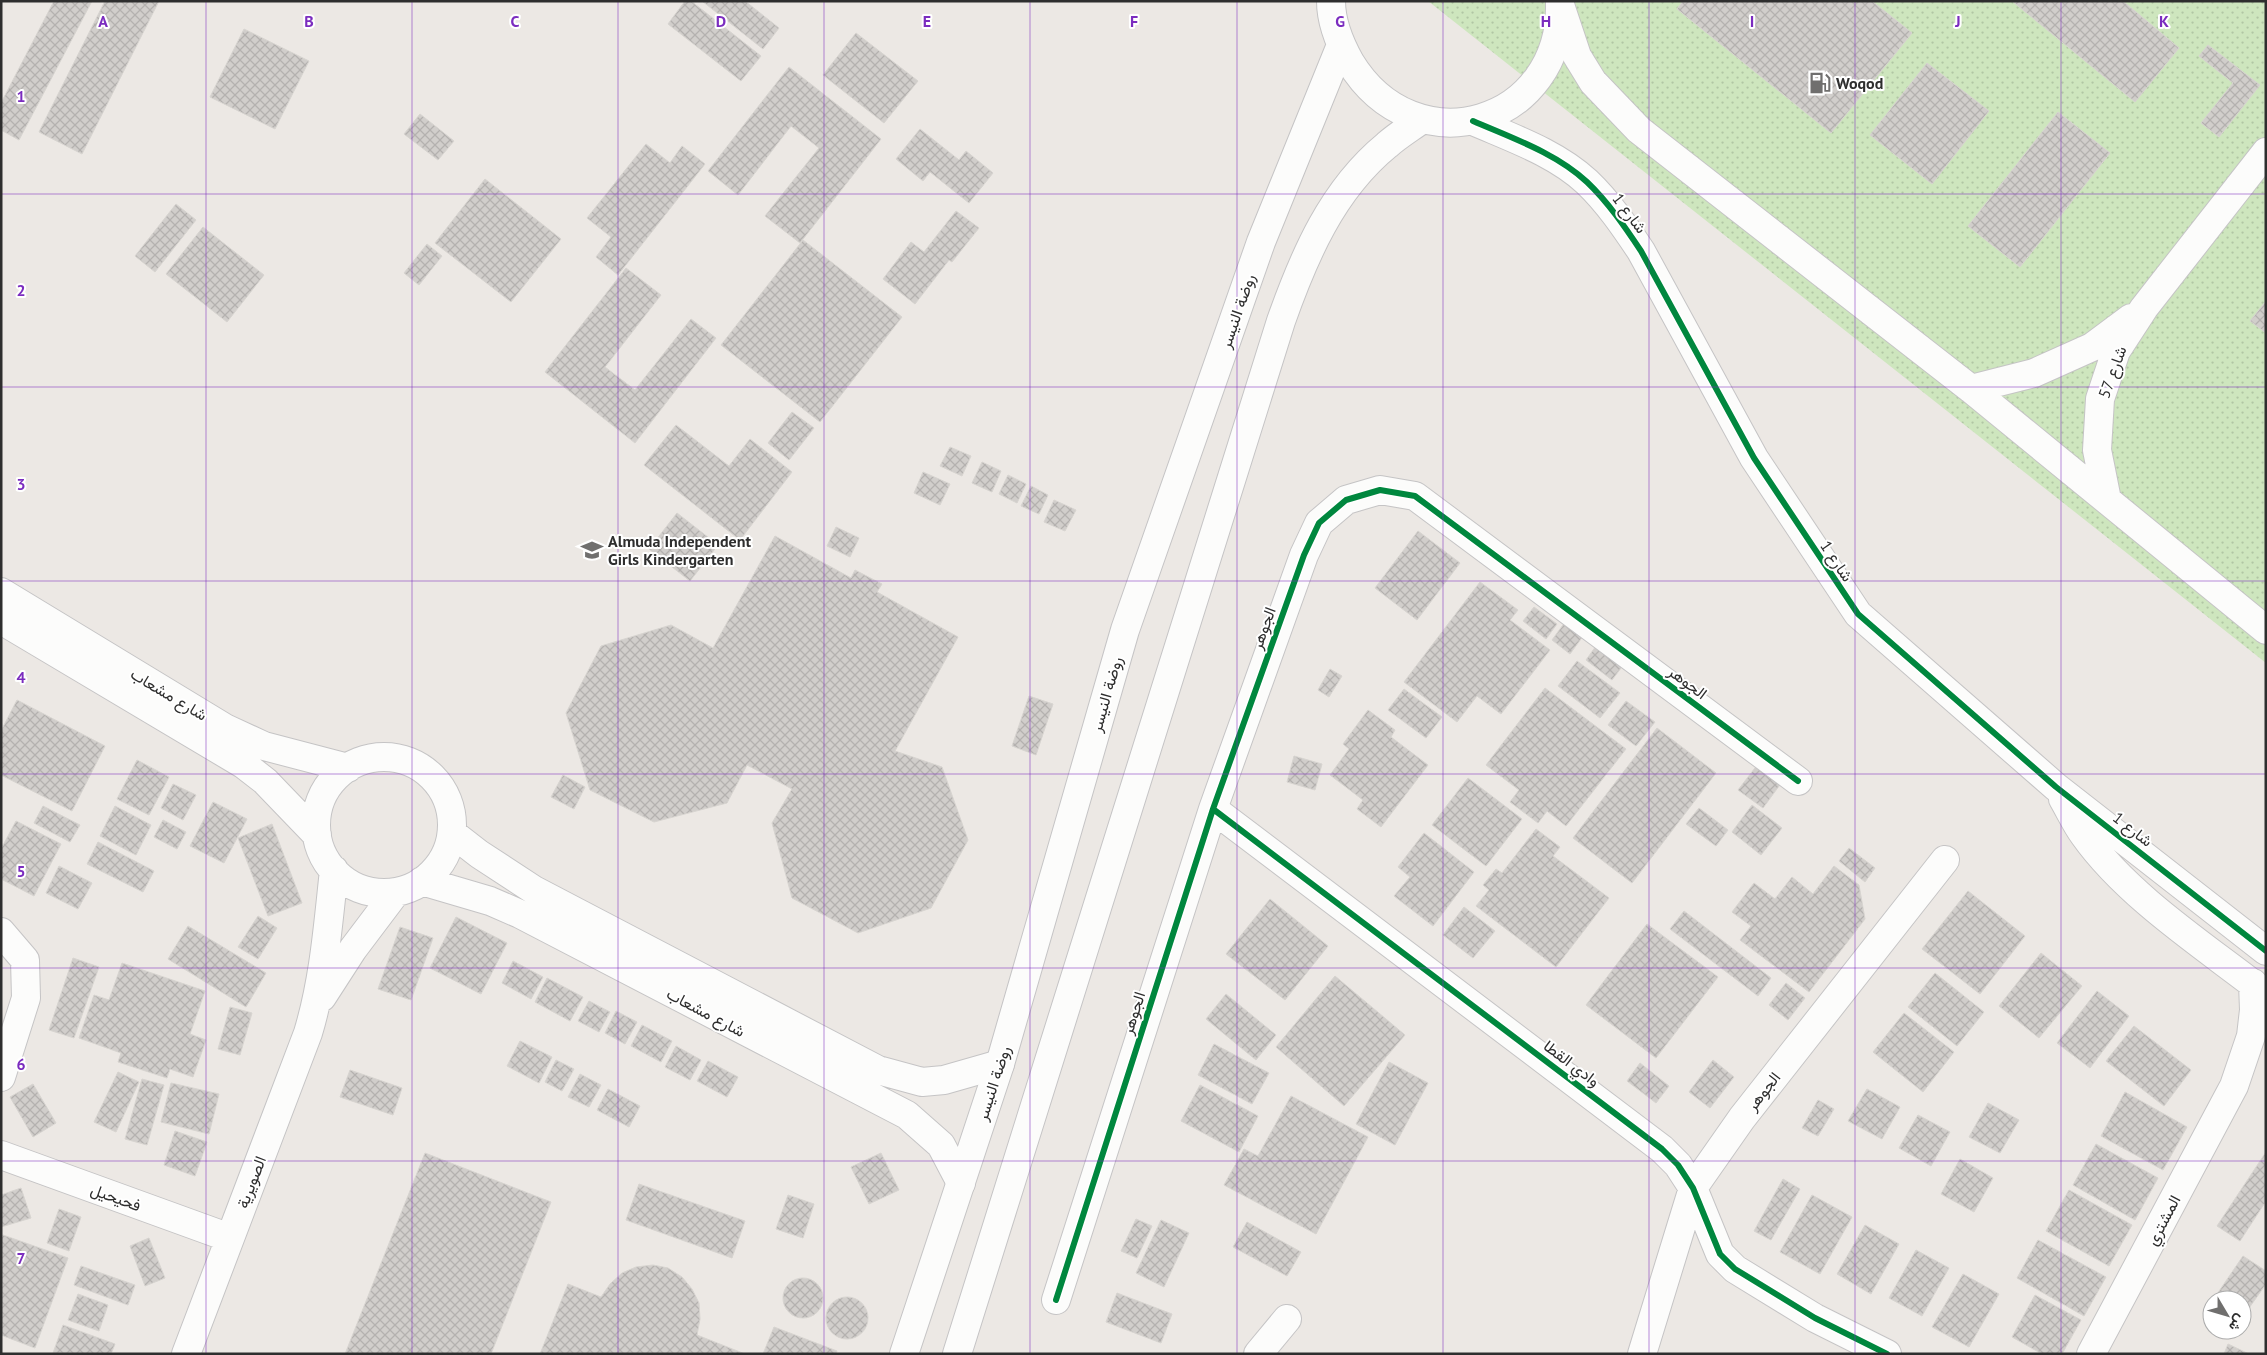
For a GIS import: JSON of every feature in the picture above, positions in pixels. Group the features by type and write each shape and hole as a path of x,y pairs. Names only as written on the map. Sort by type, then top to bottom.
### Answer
{"street":[{"path":"1331,1 1331,10 1340,46 1360,78 1388,103 1421,120 1447,123 1473,121 1510,106 1538,79 1556,44 1560,3"},
{"path":"1560,3 1577,56 1593,82 1638,130 1971,389 2266,630"},
{"name":"روضة النيسر","path":"904,1354 1000,1064 1125,630 1262,242 1340,46"},
{"path":"960,1351 1272,349 1297,276 1317,232 1338,200 1363,168 1386,145 1421,120"},
{"name":"شارع 1","path":"1473,121 1539,149 1587,182 1602,199 1642,251 1754,458 1858,614 2056,787 2266,951"},
{"name":"شارع 57","path":"2107,500 2097,450 2100,399 2116,351 2144,308 2266,152"},
{"name":"شارع 57","path":"1971,389 2034,373 2084,350 2144,308"},
{"name":"الجوهر","path":"1056,1300 1212,809 1304,555 1319,523 1346,500 1380,490 1415,496 1798,781"},
{"name":"شارع مشعاب","path":"1,592 225,728 264,746 348,768"},
{"name":"شارع مشعاب","path":"1,620 243,764 265,781 317,835"},
{"path":"384,757 403,759 421,767 435,780 446,795 452,814 452,833 447,851 436,868 422,881 396,892 372,892 351,884 334,870 323,854 317,835 317,816 323,797 333,780 348,768 365,759 384,757"},
{"name":"شارع 1","path":"2056,787 2083,835 2103,860 2140,896 2259,988"},
{"name":"وادي القطا","path":"1212,809 1662,1149 1678,1165 1693,1188 1720,1254 1735,1269 1815,1318 1887,1354"},
{"name":"شارع مشعاب","path":"452,833 534,890 878,1070 922,1082 944,1080 1000,1064"},
{"name":"الجوهر","path":"1642,1354 1693,1188 1742,1118 1945,860"},
{"name":"الصويرية","path":"186,1354 308,1033 315,1009 326,940 334,870"},
{"name":"شارع مشعاب","path":"422,881 490,901 520,914 907,1116 941,1145 961,1183"},
{"name":"الصويرية","path":"315,1009 353,949 396,892"},
{"path":"1,932 25,960 26,998 1,1077"},
{"name":"المشتري","path":"2091,1354 2234,1086 2250,1036 2259,988"},
{"name":"المشتري","path":"2234,1086 2266,1062"},
{"name":"فحيحيل","path":"1,1155 230,1238"},
{"path":"1258,1354 1287,1319"}],"green space":[{"path":"1428,1 2266,1 2266,663"}],"building":[{"path":"54,1 92,1 19,140 1,130 1,103"},
{"path":"105,1 159,1 82,154 39,132"},
{"path":"685,1 691,1 761,56 741,81 668,24"},
{"path":"702,1 745,1 779,28 763,49"},
{"name":"Woqod","path":"1683,1 1872,1 1912,33 1831,133 1677,9"},
{"path":"2012,1 2123,1 2179,48 2135,102"},
{"path":"244,29 309,61 275,129 210,97"},
{"path":"856,33 918,81 884,123 823,75"},
{"path":"2208,45 2260,85 2219,137 2201,123 2233,83 2199,56"},
{"path":"1927,63 1989,111 1932,184 1870,135"},
{"path":"789,67 881,139 800,243 765,216 819,148 791,126 738,195 708,171"},
{"path":"2058,112 2110,153 2020,267 1968,226"},
{"path":"420,114 454,141 438,160 404,134"},
{"path":"920,129 959,160 966,151 993,173 969,203 930,172 923,181 896,159"},
{"path":"646,144 670,163 682,146 705,164 618,275 596,257 611,237 587,218"},
{"path":"485,179 561,239 511,302 435,243"},
{"path":"176,204 196,220 155,272 135,256"},
{"path":"956,211 979,228 952,262 949,260 915,304 883,279 911,242 924,252"},
{"path":"203,227 264,275 227,322 166,274"},
{"path":"803,240 902,317 820,422 721,345"},
{"path":"427,244 442,256 419,285 404,273"},
{"path":"626,268 661,295 605,367 635,390 691,319 716,338 635,443 545,372"},
{"path":"2266,301 2266,333 2250,321"},
{"path":"792,412 814,428 789,460 768,443"},
{"path":"676,425 729,466 750,439 792,472 740,540 644,465"},
{"path":"950,447 971,456 962,476 940,466"},
{"path":"982,462 1001,471 992,492 972,483"},
{"path":"923,472 950,484 940,505 914,493"},
{"path":"1008,475 1026,484 1017,503 999,494"},
{"path":"1031,486 1048,495 1039,514 1021,506"},
{"path":"1054,500 1076,510 1065,531 1044,522"},
{"path":"677,513 718,545 690,581 649,549"},
{"path":"836,527 859,538 850,557 827,546"},
{"path":"1418,531 1460,563 1417,620 1375,588"},
{"path":"775,536 851,578 855,570 882,584 877,592 958,637 895,751 942,767 968,840 931,908 858,933 792,898 772,823 792,789 747,765 727,803 654,822 590,790 566,713 601,646 671,625 713,648"},
{"path":"1480,582 1518,610 1510,620 1550,650 1501,714 1477,696 1457,722 1404,682"},
{"path":"1534,607 1557,624 1546,639 1523,621"},
{"path":"1568,618 1586,632 1570,654 1552,640"},
{"path":"1601,639 1627,660 1612,680 1586,660"},
{"path":"1577,661 1620,693 1600,718 1558,686"},
{"path":"1330,669 1342,676 1329,697 1318,690"},
{"path":"1545,688 1626,749 1566,826 1547,811 1538,823 1510,802 1519,790 1486,765"},
{"path":"1404,689 1442,717 1426,738 1388,710"},
{"path":"1029,696 1053,704 1036,755 1012,746"},
{"path":"17,700 105,746 72,811 1,775 1,731"},
{"path":"1626,701 1655,722 1636,746 1608,725"},
{"path":"1368,710 1395,730 1391,737 1428,765 1381,827 1357,809 1363,800 1330,775 1349,749 1343,744"},
{"path":"1657,728 1716,773 1632,883 1573,838"},
{"path":"1294,756 1322,764 1315,790 1287,782"},
{"path":"137,760 169,777 149,815 117,799"},
{"path":"1758,764 1782,782 1763,808 1738,790"},
{"path":"563,775 585,787 574,809 551,797"},
{"path":"1468,778 1522,819 1486,866 1432,825"},
{"path":"173,784 196,795 183,820 161,808"},
{"path":"213,802 247,819 224,863 190,846"},
{"path":"1752,805 1782,828 1761,855 1732,832"},
{"path":"43,806 80,825 70,842 34,823"},
{"path":"115,806 151,825 136,855 100,836"},
{"path":"1699,808 1728,830 1716,846 1686,824"},
{"path":"163,820 186,832 177,849 154,837"},
{"path":"16,821 61,844 34,896 1,879 1,849"},
{"path":"272,824 302,903 268,916 238,838"},
{"path":"1536,829 1560,847 1553,856 1609,898 1556,967 1476,906 1489,890 1483,885 1496,869 1502,873"},
{"path":"1424,833 1474,872 1433,926 1394,896 1410,877 1398,867"},
{"path":"98,842 154,871 143,892 87,864"},
{"path":"1849,848 1875,868 1865,882 1839,861"},
{"path":"59,866 92,883 78,909 46,893"},
{"path":"1834,866 1859,885 1865,919 1809,992 1740,940 1751,926 1732,912 1754,883 1775,899 1792,877 1813,894"},
{"path":"1968,891 2025,936 1980,994 1922,949"},
{"path":"1270,899 1328,946 1285,1000 1226,954"},
{"path":"1464,907 1495,931 1473,958 1443,935"},
{"path":"1684,911 1771,978 1758,996 1670,929"},
{"path":"258,916 277,928 258,959 238,947"},
{"path":"456,917 507,943 481,994 430,968"},
{"path":"1647,924 1718,977 1656,1058 1586,1005"},
{"path":"188,926 266,973 246,1007 168,959"},
{"path":"400,927 433,938 411,1000 378,989"},
{"path":"2041,953 2082,986 2039,1038 1999,1006"},
{"path":"73,958 99,967 74,1038 49,1030"},
{"path":"513,961 543,977 531,999 502,983"},
{"path":"122,963 205,991 190,1034 206,1040 193,1077 170,1069 167,1078 118,1062 121,1053 79,1038 94,995 109,1000"},
{"path":"1935,973 1984,1012 1957,1046 1908,1007"},
{"path":"1335,976 1405,1035 1344,1106 1276,1047"},
{"path":"547,978 583,997 570,1021 535,1002"},
{"path":"1786,983 1805,998 1788,1020 1769,1005"},
{"path":"2097,991 2129,1016 2090,1068 2057,1043"},
{"path":"1226,994 1276,1035 1256,1060 1206,1019"},
{"path":"589,1001 610,1012 599,1032 578,1021"},
{"path":"230,1007 252,1013 240,1055 218,1049"},
{"path":"616,1011 637,1022 625,1044 605,1033"},
{"path":"1904,1013 1954,1052 1923,1092 1873,1052"},
{"path":"642,1025 672,1041 661,1062 631,1046"},
{"path":"2134,1026 2191,1070 2164,1106 2106,1061"},
{"path":"520,1041 552,1057 539,1083 507,1066"},
{"path":"1214,1044 1269,1073 1252,1104 1198,1075"},
{"path":"676,1046 701,1060 690,1080 665,1067"},
{"path":"556,1060 574,1069 562,1091 545,1082"},
{"path":"1713,1060 1734,1077 1710,1108 1689,1092"},
{"path":"708,1061 738,1077 727,1097 697,1081"},
{"path":"1389,1062 1428,1083 1395,1145 1356,1124"},
{"path":"1640,1063 1669,1086 1656,1103 1627,1081"},
{"path":"350,1070 402,1088 393,1115 340,1097"},
{"path":"118,1072 139,1082 116,1132 94,1122"},
{"path":"580,1074 601,1085 589,1107 568,1097"},
{"path":"142,1079 164,1085 147,1145 125,1139"},
{"path":"171,1083 219,1094 209,1134 161,1122"},
{"path":"33,1084 56,1123 33,1137 10,1097"},
{"path":"1200,1085 1258,1116 1239,1152 1181,1121"},
{"path":"608,1089 640,1106 629,1127 597,1110"},
{"path":"1867,1089 1900,1107 1882,1139 1848,1121"},
{"path":"2125,1092 2187,1127 2163,1170 2101,1136"},
{"path":"1291,1096 1368,1137 1316,1234 1224,1185 1244,1149 1258,1156"},
{"path":"1818,1100 1834,1109 1818,1136 1802,1128"},
{"path":"1988,1103 2019,1120 2000,1153 1969,1137"},
{"path":"1918,1115 1950,1132 1931,1166 1899,1148"},
{"path":"175,1131 207,1142 195,1176 164,1165"},
{"path":"2096,1144 2158,1178 2135,1220 2073,1185"},
{"path":"2266,1152 2266,1201 2240,1241 2217,1226"},
{"path":"425,1153 551,1202 491,1354 345,1354"},
{"path":"881,1153 899,1190 869,1204 851,1167"},
{"path":"1960,1159 1993,1178 1974,1212 1941,1194"},
{"path":"1783,1179 1800,1189 1771,1240 1754,1231"},
{"path":"639,1184 745,1221 732,1258 626,1220"},
{"path":"21,1188 31,1218 1,1227 1,1195"},
{"path":"2069,1190 2132,1225 2109,1266 2046,1231"},
{"path":"788,1195 814,1204 803,1238 776,1229"},
{"path":"1812,1195 1852,1217 1820,1274 1780,1252"},
{"path":"59,1209 81,1217 69,1251 47,1243"},
{"path":"1136,1219 1152,1226 1137,1258 1121,1251"},
{"path":"1161,1220 1189,1233 1164,1287 1136,1273"},
{"path":"1247,1222 1301,1252 1287,1276 1233,1247"},
{"path":"1865,1225 1899,1244 1871,1294 1837,1274"},
{"path":"3,1235 68,1258 35,1348 1,1335 1,1239"},
{"path":"149,1238 165,1278 145,1286 130,1246"},
{"path":"2038,1240 2106,1277 2084,1316 2017,1278"},
{"path":"1916,1250 1949,1268 1922,1316 1889,1298"},
{"path":"2243,1256 2266,1271 2266,1284 2252,1304 2252,1290 2220,1290"},
{"path":"653,1265 668,1268 682,1277 692,1289 699,1303 700,1319 697,1335 745,1354 540,1354 568,1284 601,1297 610,1284 622,1273 636,1267"},
{"path":"81,1266 135,1285 128,1305 74,1285"},
{"path":"1963,1274 1999,1294 1969,1347 1932,1327"},
{"path":"803,1278 817,1284 823,1298 817,1312 803,1318 789,1312 783,1298 789,1284"},
{"path":"1117,1293 1172,1314 1161,1343 1106,1322"},
{"path":"78,1294 108,1305 99,1331 68,1320"},
{"path":"2035,1295 2081,1320 2062,1354 2042,1354 2012,1337"},
{"path":"851,1297 859,1300 865,1306 868,1318 865,1330 859,1336 843,1339 835,1336 829,1330 826,1314 829,1306 835,1300"},
{"path":"63,1325 115,1344 111,1354 53,1353"},
{"path":"774,1327 837,1351 836,1354 763,1354"},
{"path":"2228,1344 2249,1354 2224,1354"}],"cycle path":[{"path":"1473,121 1548,154 1587,182 1609,206 1641,251 1754,458 1858,614 2056,787 2266,951"},
{"path":"1056,1300 1213,809 1304,555 1319,523 1346,500 1380,490 1415,496 1798,781"},
{"path":"1213,809 1662,1149 1678,1165 1693,1188 1720,1254 1735,1269 1815,1318 1887,1354"}],"place":[{"name":"Woqod","path":"1820,83"},
{"name":"Almuda Independent Girls Kindergarten","path":"592,550"}]}
